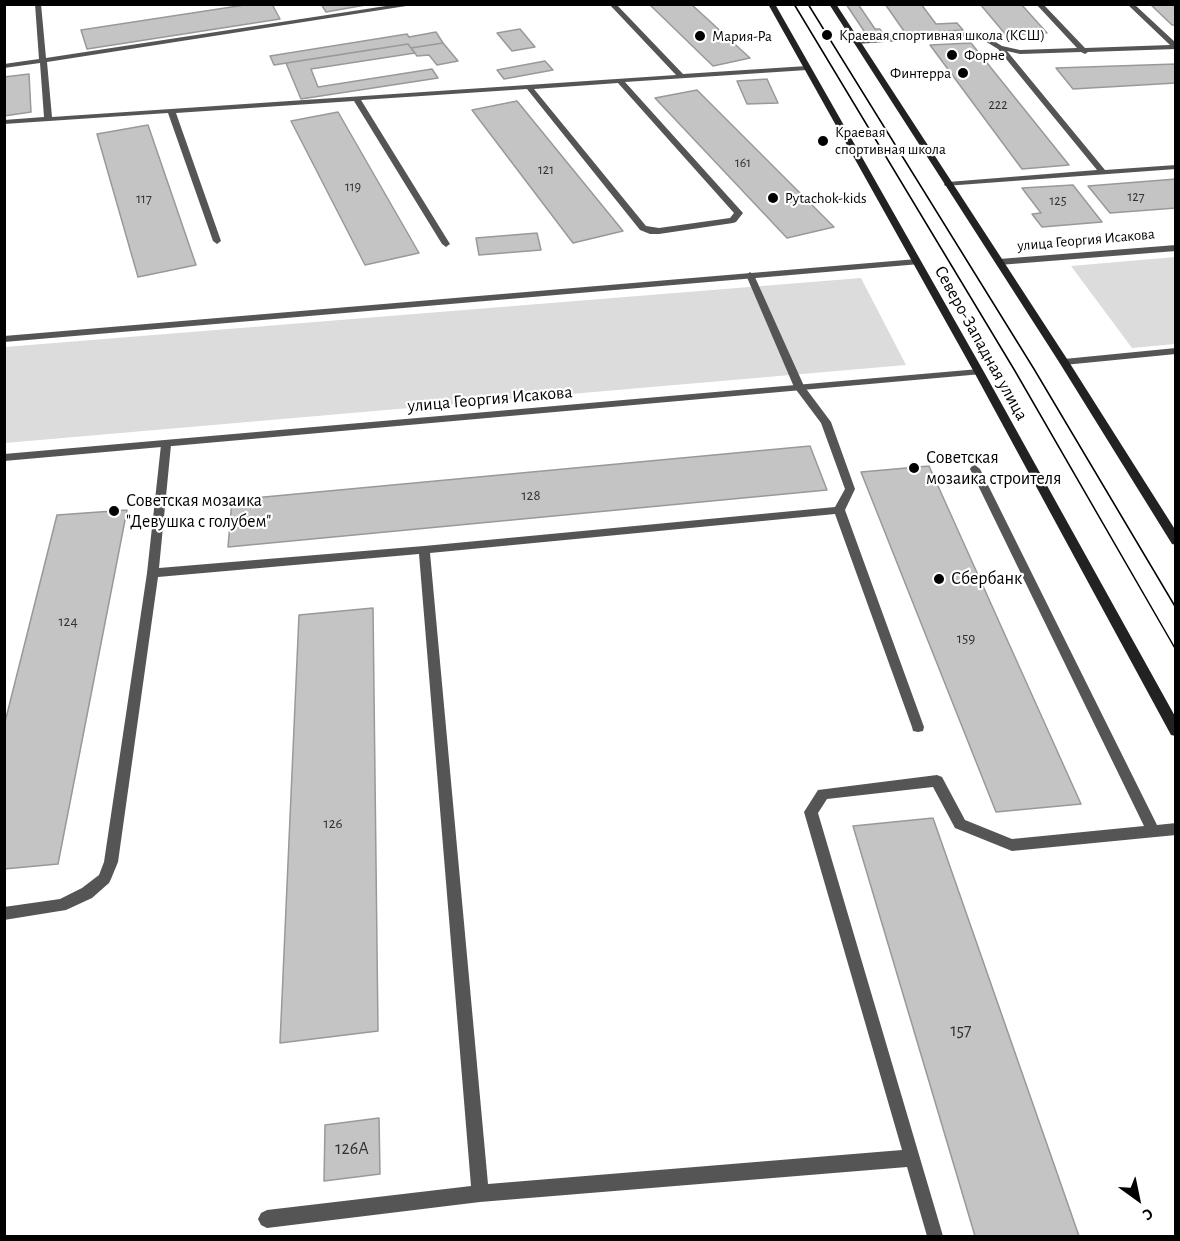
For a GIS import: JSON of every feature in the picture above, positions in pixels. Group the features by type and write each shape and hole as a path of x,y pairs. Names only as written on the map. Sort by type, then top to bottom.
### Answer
{"main road":[{"name":"Северо-Западная улица","path":"771,4 979,372 1176,731"},
{"path":"832,4 1064,362 1176,541"}],"street":[{"path":"38,4 48,118"},
{"path":"4,66 416,4"},
{"path":"612,4 680,75"},
{"path":"1039,4 1085,52"},
{"path":"1000,48 1020,52 1085,52 1176,47 1130,4"},
{"path":"856,42 973,34 982,36 1000,48 1103,172"},
{"path":"4,122 807,68"},
{"path":"529,87 643,228 659,231 732,220 739,213 620,81"},
{"path":"357,99 446,244"},
{"path":"171,110 217,241"},
{"path":"948,183 1176,167"},
{"name":"улица Георгия Исакова","path":"999,262 1176,248"},
{"path":"4,339 917,262"},
{"path":"750,276 800,387 826,422 850,489 838,510 918,727"},
{"path":"1064,362 1176,351"},
{"name":"улица Георгия Исакова","path":"4,458 979,372"},
{"path":"4,914 61,905 87,893 104,879 111,862 153,573 166,445"},
{"path":"975,469 1153,831"},
{"path":"153,573 424,550 838,510"},
{"path":"424,550 480,1193"},
{"path":"935,1236 811,812 823,794 937,782 960,824 1012,844 1176,829"},
{"path":"267,1219 480,1193 913,1158"}],"shaded area":[{"path":"1175,257 1175,344 1132,348 1071,266"},
{"path":"861,278 906,365 5,443 5,347"}],"building":[{"path":"251,4 272,4 280,19 87,49 81,30"},
{"path":"321,4 371,4 326,12"},
{"path":"649,4 691,4 750,58 713,66"},
{"path":"846,4 858,4 875,29 880,29 884,36 876,36 864,31"},
{"path":"885,4 921,4 936,24 957,23 963,30 906,34"},
{"path":"980,4 1021,4 1047,33 1006,35"},
{"path":"1150,4 1176,4 1176,25 1172,25"},
{"path":"520,29 535,47 512,51 497,33"},
{"path":"436,32 443,43 411,48 408,44 274,65 270,56 407,34 409,37"},
{"path":"443,43 458,61 437,65 429,55 417,56 411,48"},
{"path":"971,43 1069,165 1022,169 930,45"},
{"path":"408,44 415,53 311,69 318,87 432,69 438,78 301,99 286,63"},
{"path":"545,61 553,70 504,79 497,70"},
{"path":"1176,64 1176,83 1073,89 1056,68"},
{"path":"29,74 31,112 4,116 4,77"},
{"path":"767,79 778,103 747,104 737,81"},
{"path":"697,90 834,227 787,238 655,98"},
{"path":"517,101 623,231 573,243 472,110"},
{"path":"338,112 419,253 365,265 291,121"},
{"path":"148,125 196,265 138,277 97,134"},
{"path":"1176,179 1176,208 1110,213 1088,186"},
{"path":"1073,185 1102,222 1042,227 1032,214 1041,213 1022,188"},
{"path":"537,233 541,250 479,255 476,238"},
{"path":"810,446 827,490 228,547 232,500"},
{"path":"929,466 1081,804 996,812 861,472"},
{"path":"127,510 58,864 4,869 4,726 57,515"},
{"path":"373,608 378,1031 280,1043 299,615"},
{"path":"933,818 1079,1236 975,1236 853,826"},
{"path":"379,1118 380,1174 324,1181 325,1125"}],"tram line":[{"path":"794,4 1015,371 1176,650"},
{"path":"808,4 1034,369 1176,608"}],"place":[{"name":"Краевая спортивная школа (КСШ)","path":"827,35"},
{"name":"Мария-Ра","path":"700,36"},
{"name":"Форне","path":"952,55"},
{"name":"Финтерра","path":"963,73"},
{"name":"Краевая спортивная школа","path":"823,141"},
{"name":"Pytachok-kids","path":"773,198"},
{"name":"Советская мозаика строителя","path":"914,468"},
{"name":"Советская мозаика \"Девушка с голубем\"","path":"114,511"},
{"name":"Сбербанк","path":"939,579"}]}
